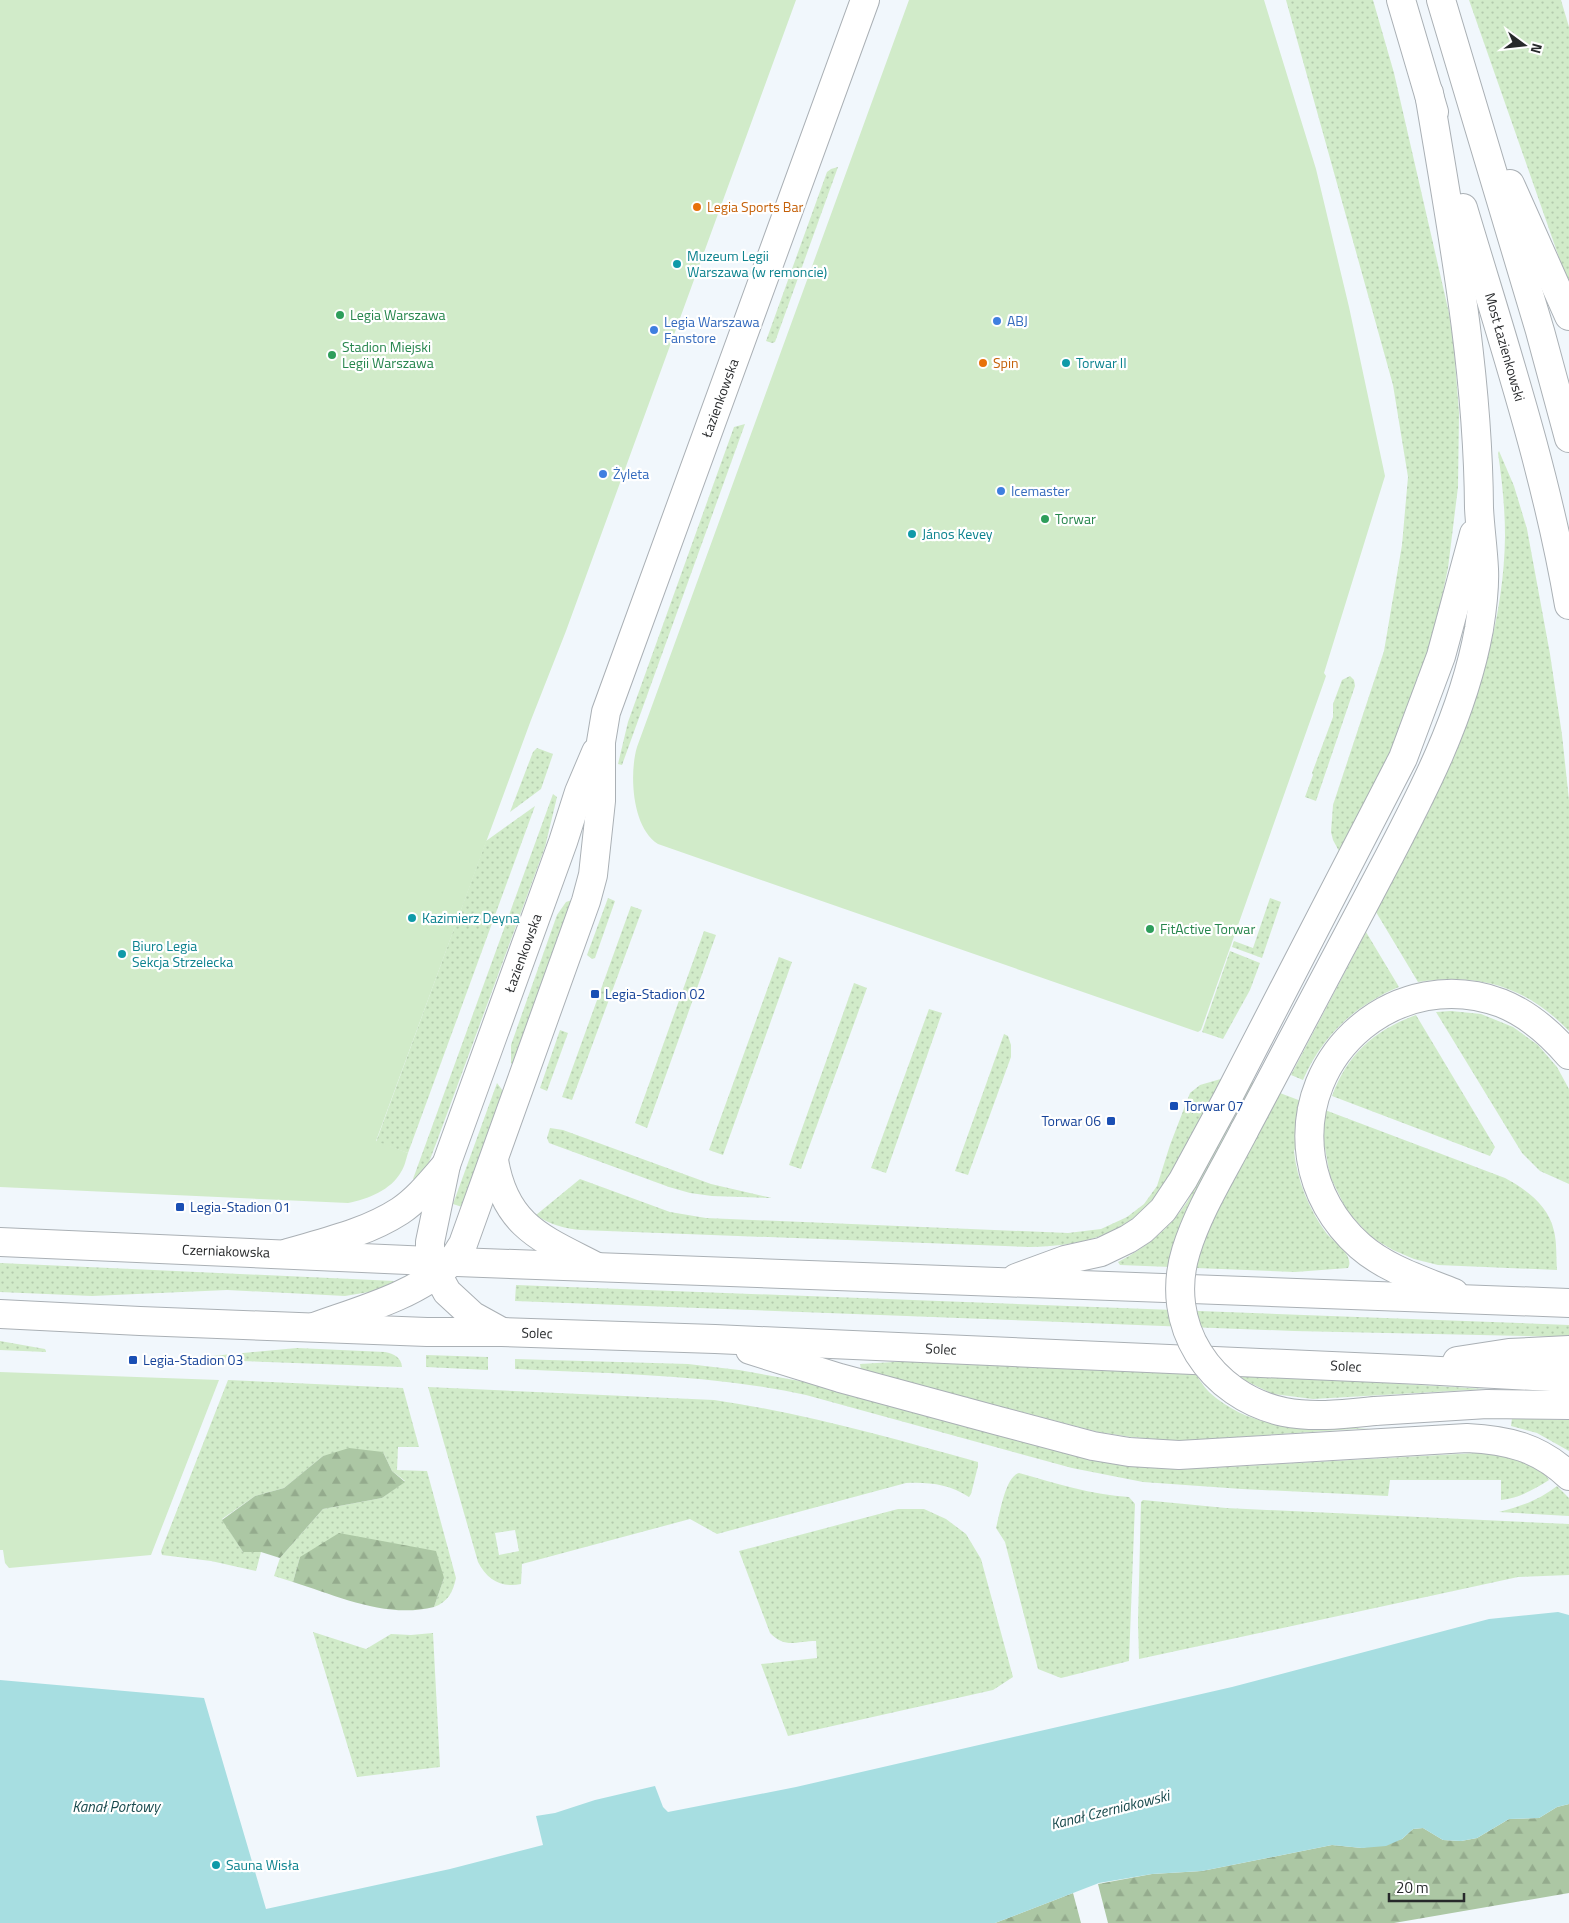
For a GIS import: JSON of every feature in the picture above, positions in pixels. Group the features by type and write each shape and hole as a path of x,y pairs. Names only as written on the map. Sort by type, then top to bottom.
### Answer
{"main road":[{"name":"Łazienkowska","path":"601,742 579,792 563,842 446,1165 431,1231 439,1266 463,1244 586,901 593,874 601,801 601,742 606,712 865,0"},
{"path":"1401,0 1428,93 1456,249 1471,358 1479,456 1484,572 1479,627 1474,654 1447,736 1405,827 1210,1196 1186,1252 1180,1284 1183,1316 1195,1348 1216,1376 1237,1393 1269,1408 1285,1412 1321,1415 1487,1404 1569,1405"},
{"path":"1442,0 1540,331 1569,438"},
{"name":"Most Łazienkowski","path":"1428,93 1527,424 1546,497 1569,605"},
{"path":"1471,101 1527,219 1569,316"},
{"path":"1004,1282 1066,1260 1101,1252 1128,1239 1142,1230 1163,1210 1174,1196 1227,1100 1403,758 1430,687 1468,560 1480,510"},
{"path":"1472,1300 1391,1266 1368,1252 1348,1235 1329,1210 1312,1168 1310,1149 1309,1136 1312,1105 1319,1085 1328,1065 1348,1038 1374,1017 1394,1006 1436,995 1478,997 1501,1003 1520,1012 1536,1023 1561,1046"},
{"path":"494,1160 496,1176 504,1196 521,1221 548,1242 597,1267"},
{"name":"Łazienkowska","path":"287,1253 352,1234 400,1211 415,1199 446,1165"},
{"name":"Czerniakowska","path":"0,1242 287,1253 439,1266"},
{"path":"0,1314 314,1327 393,1298 439,1266 597,1267 1569,1303"},
{"path":"439,1266 447,1292 473,1316 502,1332"},
{"name":"Solec","path":"314,1327 427,1332 502,1332 715,1339 1569,1378"},
{"path":"715,1339 850,1381 1093,1446 1129,1452 1179,1455 1467,1438 1496,1439 1520,1445 1541,1455 1569,1476"},
{"path":"1422,1370 1470,1358 1509,1352 1569,1350"}],"green space":[{"name":"Legia Warszawa","path":"0,0 796,0 566,631 531,720 376,1141 408,1153 404,1165 397,1178 385,1189 363,1199 348,1203 0,1187"},
{"name":"Torwar","path":"909,0 1264,0 1316,169 1349,307 1385,476 1324,673 1326,676 1201,1030 1198,1032 658,844 649,836 638,813 633,785 637,747"},
{"path":"1286,0 1373,0 1394,73 1449,313 1459,413 1458,487 1448,568 1434,634 1396,744 1340,853 1331,832 1333,805 1384,651 1402,545 1408,477 1393,385"},
{"path":"1469,0 1561,0 1569,27 1569,286"},
{"path":"838,167 775,342 766,341 827,172"},
{"path":"745,424 622,765 618,764 628,722 734,427"},
{"path":"1499,451 1514,486 1527,529 1550,654 1562,735 1569,800 1569,1031 1536,1003 1500,986 1461,980 1418,982 1376,912 1432,805 1472,707 1483,674 1499,606 1503,571 1505,536"},
{"path":"1350,676 1354,680 1355,686 1316,801 1305,797 1333,717 1333,704 1342,680"},
{"path":"537,748 553,754 541,789 510,812 533,752"},
{"path":"553,794 557,797 545,847 429,1162 417,1181 413,1179"},
{"path":"535,806 408,1153 376,1142 486,841"},
{"path":"608,898 615,901 595,958 592,959 587,955"},
{"path":"1270,898 1281,902 1262,958 1232,947 1234,941 1253,948"},
{"path":"572,900 513,1065 511,1063 511,1045 557,915 566,902"},
{"path":"631,906 642,910 572,1100 562,1097"},
{"path":"704,931 716,935 647,1128 635,1123"},
{"path":"1366,932 1399,987 1368,1003 1342,1024 1320,1049 1303,1080 1291,1075"},
{"path":"1230,951 1260,963 1250,990 1223,1039 1202,1032"},
{"path":"779,957 792,962 723,1155 709,1150"},
{"path":"854,983 867,988 801,1169 789,1165"},
{"path":"929,1009 942,1013 886,1173 871,1168"},
{"path":"1451,1011 1481,1014 1513,1027 1538,1045 1557,1067 1569,1089 1569,1184 1540,1171 1522,1153 1436,1012"},
{"path":"1416,1015 1495,1147 1490,1156 1332,1096 1346,1068 1364,1045 1388,1028"},
{"path":"560,1030 568,1033 547,1091 540,1088"},
{"path":"1004,1034 1008,1036 1011,1045 1011,1057 968,1175 955,1171"},
{"path":"1224,1078 1181,1157 1151,1201 1134,1218 1114,1230 1091,1239 1063,1245 1030,1247 581,1230 557,1226 536,1215 580,1179 670,1212 706,1218 1068,1233 1101,1229 1127,1217 1144,1204 1157,1186 1190,1093 1200,1085"},
{"path":"1251,1082 1513,1182 1536,1199 1551,1222 1555,1236 1557,1270 1438,1265 1414,1259 1393,1250 1371,1237 1347,1211 1330,1176 1323,1146 1295,1149 1298,1173 1309,1205 1327,1234 1346,1254 1349,1259 1348,1268 1295,1272 1120,1265 1118,1262 1157,1236 1180,1212"},
{"path":"497,1083 503,1091 462,1207 453,1204"},
{"path":"550,1128 563,1130 711,1184 772,1198 712,1196 690,1193 669,1187 549,1143 547,1138"},
{"path":"0,1263 395,1281 375,1291 345,1296 227,1290 92,1296 0,1292"},
{"path":"516,1285 1569,1325 1569,1337 1294,1331 515,1301"},
{"path":"0,1341 45,1349 46,1352 0,1350"},
{"path":"297,1348 385,1352 396,1356 402,1367 212,1360 212,1356"},
{"path":"426,1355 488,1357 488,1370 426,1367"},
{"path":"515,1359 688,1364 739,1370 800,1381 1119,1465 1209,1468 1476,1453 1505,1456 1527,1462 1544,1473 1549,1480 1526,1493 1501,1500 1501,1480 1390,1480 1388,1496 1143,1482 1072,1468 806,1395 770,1388 697,1379 515,1369"},
{"path":"911,1361 1193,1370 1209,1392 1227,1406 1265,1422 1306,1427 1370,1428 1178,1441 1131,1437 1098,1432 870,1372 861,1369 860,1364"},
{"path":"0,1372 219,1380 151,1555 9,1568 5,1563 3,1550 0,1550"},
{"path":"1236,1374 1487,1389 1313,1399 1273,1394"},
{"path":"228,1380 403,1388 419,1447 398,1447 397,1470 427,1471 456,1578 451,1592 443,1602 434,1607 444,1578 300,1557 293,1582 274,1576 280,1558 323,1509 382,1498 405,1481 392,1471 383,1452 323,1456 284,1488 255,1496 222,1519 243,1552 261,1552 256,1571 211,1561 162,1555 161,1551"},
{"path":"428,1387 714,1400 814,1419 978,1462 969,1497 954,1489 939,1485 906,1483 717,1534 690,1519 522,1564 521,1584 514,1585 501,1584 491,1578 478,1562","holes":["515,1530 519,1551 499,1555 495,1533"]},
{"path":"1512,1418 1569,1420 1569,1451 1537,1433 1511,1426"},
{"path":"349,1448 383,1452 392,1471 405,1482 382,1498 323,1509 280,1558 261,1552 243,1552 222,1520 255,1496 284,1488 323,1456"},
{"path":"1019,1473 1087,1491 1129,1497 1135,1504 1129,1661 1061,1678 1038,1669 1005,1542 996,1528 1007,1488 1014,1476"},
{"path":"1557,1486 1569,1498 1569,1516 1499,1512 1530,1502"},
{"path":"1143,1500 1226,1508 1569,1524 1569,1575 1518,1577 1139,1659 1141,1502"},
{"path":"898,1509 924,1509 946,1519 966,1534 981,1559 1013,1677 993,1690 788,1736 761,1664 817,1658 816,1641 786,1643 770,1633 739,1551"},
{"path":"339,1533 436,1551 444,1578 434,1607 416,1610 380,1608 293,1582 300,1557"},
{"path":"313,1632 366,1649 391,1634 433,1633 440,1767 357,1777"},
{"path":"1569,1804 1569,1893 1394,1923 1108,1923 1098,1884 1152,1874 1202,1871 1332,1845 1362,1848 1402,1839 1413,1829 1423,1828 1443,1840 1461,1841 1477,1838 1509,1819 1539,1818 1557,1807"},
{"path":"1073,1893 1081,1923 995,1923"}],"water":[{"name":"Kanał Portowy","path":"1558,1612 1569,1615 1569,1804 1557,1807 1539,1818 1509,1819 1477,1838 1461,1841 1443,1840 1423,1828 1413,1829 1402,1839 1386,1846 1362,1848 1332,1845 1202,1871 1152,1874 1099,1883 995,1923 0,1923 0,1680 204,1698 266,1909 450,1869 543,1845 536,1816 555,1813 595,1800 655,1786 663,1807 668,1812 796,1787 1232,1687 1489,1619"}],"place":[{"name":"Legia Sports Bar","path":"697,207"},
{"name":"Muzeum Legii Warszawa (w remoncie)","path":"677,264"},
{"name":"Legia Warszawa","path":"340,315"},
{"name":"ABJ","path":"997,321"},
{"name":"Legia Warszawa Fanstore","path":"654,330"},
{"name":"Stadion Miejski Legii Warszawa","path":"332,355"},
{"name":"Spin","path":"983,363"},
{"name":"Torwar II","path":"1066,363"},
{"name":"Żyleta","path":"603,474"},
{"name":"Icemaster","path":"1001,491"},
{"name":"Torwar","path":"1045,519"},
{"name":"János Kevey","path":"912,534"},
{"name":"Kazimierz Deyna","path":"412,918"},
{"name":"FitActive Torwar","path":"1150,929"},
{"name":"Biuro Legia Sekcja Strzelecka","path":"122,954"},
{"name":"Legia-Stadion 02","path":"595,994"},
{"name":"Torwar 07","path":"1174,1106"},
{"name":"Torwar 06","path":"1111,1121"},
{"name":"Legia-Stadion 01","path":"180,1207"},
{"name":"Legia-Stadion 03","path":"133,1360"},
{"name":"Sauna Wisła","path":"216,1865"}],"water label":[{"name":"Kanał Czerniakowski","path":"1110,1810"}]}
